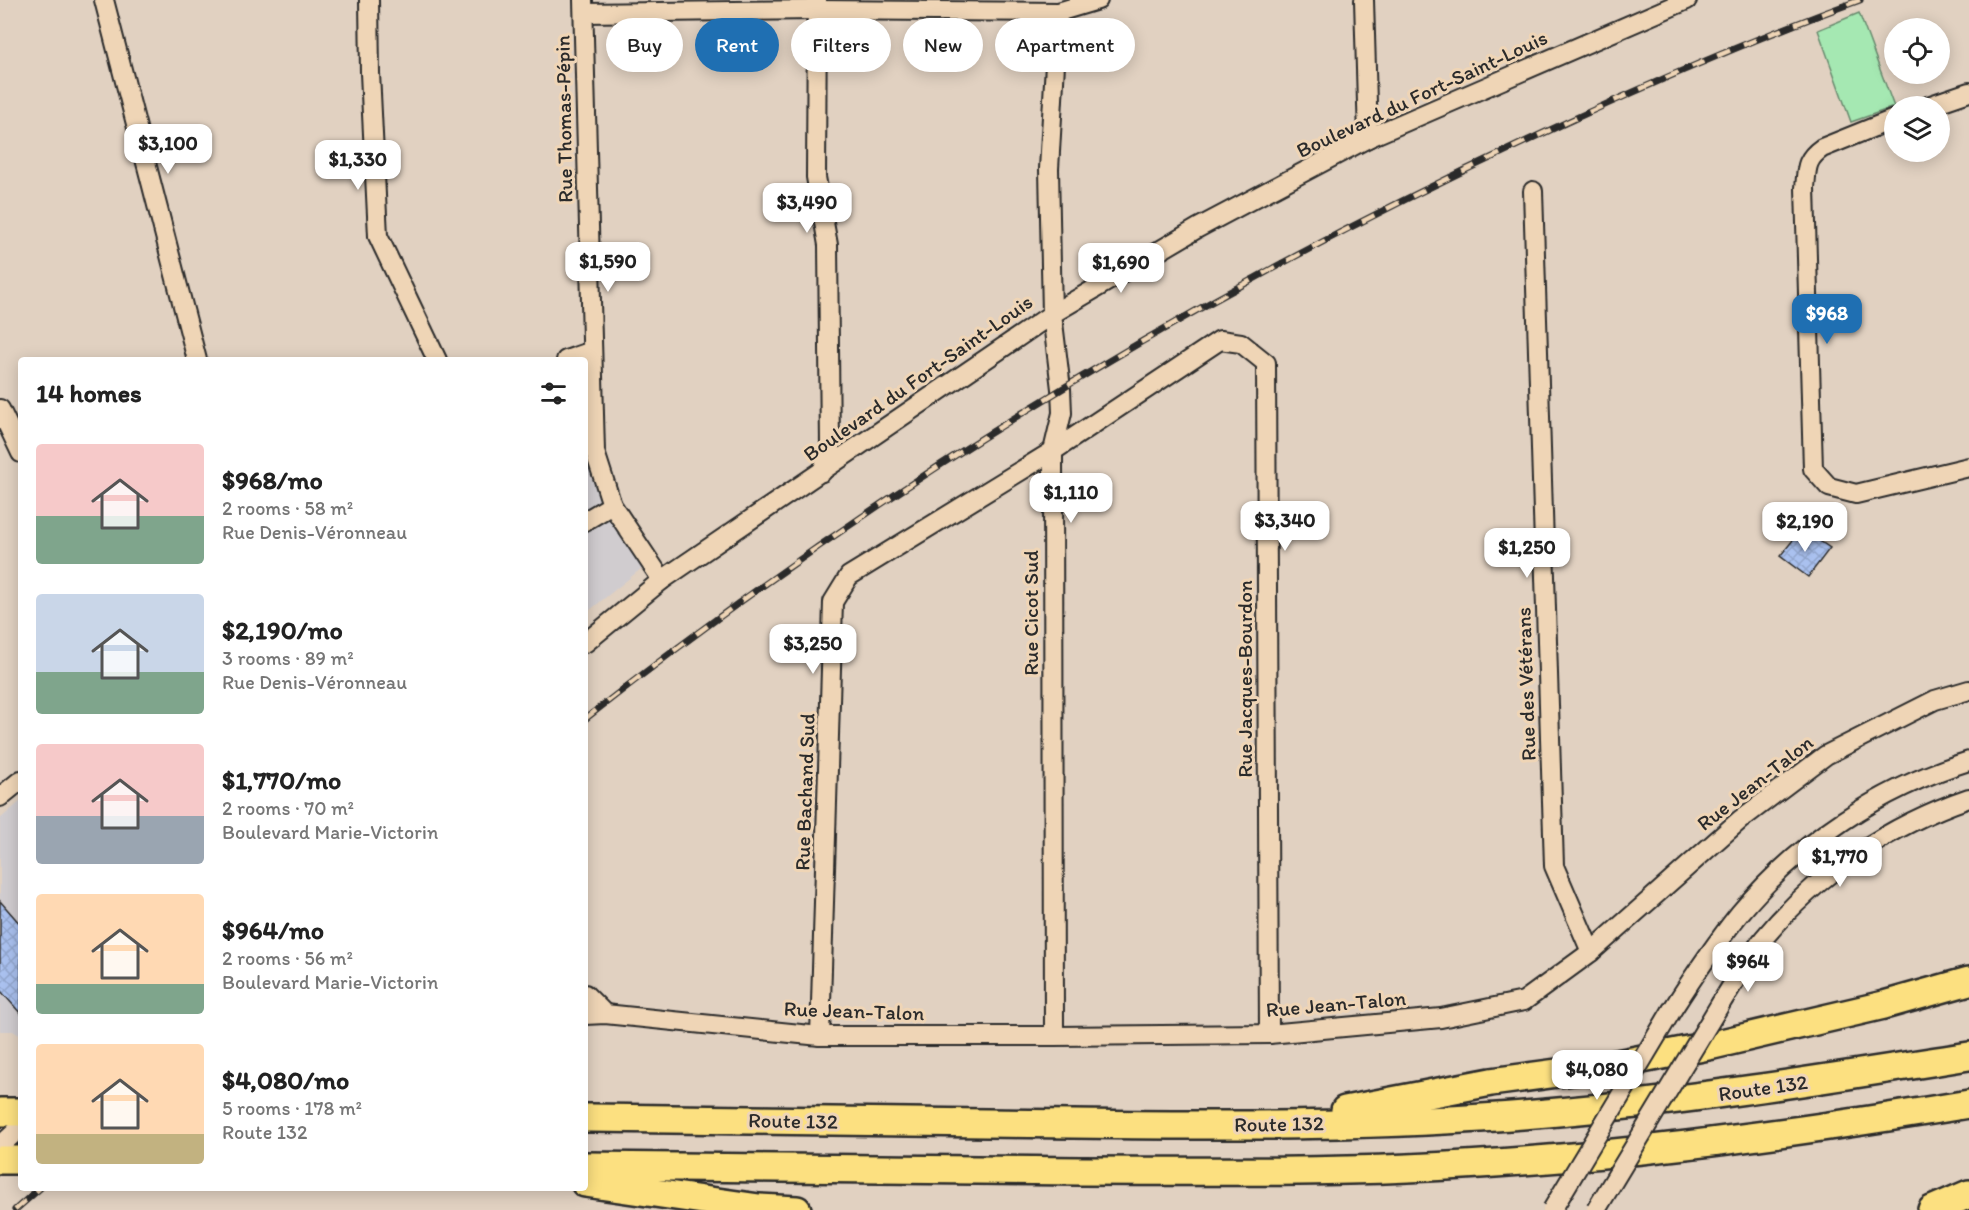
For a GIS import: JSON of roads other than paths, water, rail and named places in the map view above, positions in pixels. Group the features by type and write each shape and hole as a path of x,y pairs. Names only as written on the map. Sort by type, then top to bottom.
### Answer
{"highway":[{"path":"1266,1125 1491,1082 1602,1067 1713,1045 1872,1008 1969,981"},
{"name":"Route 132","path":"588,1118 1266,1125 1395,1122 1547,1113 1724,1094 1969,1056"},
{"path":"588,1166 1253,1172 1407,1168 1556,1159 1651,1150 1777,1134 1969,1104"},
{"path":"0,1112 18,1112"},
{"path":"0,1160 18,1160"},
{"path":"588,1183 759,1208 797,1210"},
{"path":"1932,1210 1969,1194"}],"street":[{"path":"104,0 196,357"},
{"path":"369,0 378,236 436,357"},
{"path":"584,7 817,5 1058,12 1098,0"},
{"path":"1364,0 1368,138"},
{"name":"Boulevard du Fort-Saint-Louis","path":"588,641 662,580 1052,314 1198,228 1368,138 1688,0"},
{"path":"817,5 816,177 828,245 830,447 822,472"},
{"name":"Rue Thomas-Pépin","path":"584,7 595,452 612,505 662,580"},
{"name":"Rue Cicot Sud","path":"1054,1036 1053,452 1062,413 1052,314 1049,169 1058,12"},
{"path":"1950,98 1969,92"},
{"path":"1884,123 1822,148 1813,154 1808,164 1805,188 1813,468 1829,487 1856,494 1969,467"},
{"name":"Rue des Vétérans","path":"1533,190 1554,866 1591,952"},
{"name":"Rue Jacques-Bourdon","path":"1053,452 1220,340 1241,343 1266,363 1269,1034"},
{"path":"575,357 592,351"},
{"path":"0,409 18,447"},
{"name":"Rue Bachand Sud","path":"820,1036 833,602 849,576 1053,452"},
{"path":"588,519 612,505"},
{"name":"Rue Jean-Talon","path":"588,1015 605,1014 820,1036 1269,1034 1441,1018 1524,1001 1591,952 1740,820 1826,754 1935,700 1969,690"},
{"path":"1552,1210 1672,1010 1727,929 1756,895 1792,859 1836,826 1880,799 1919,779 1969,761"},
{"path":"0,797 18,783"},
{"path":"1596,1210 1721,1003 1764,939 1794,905 1826,876 1859,852 1933,811 1969,798"},
{"path":"588,997 605,1014"},
{"path":"0,1146 18,1130"}],"railway":[{"path":"588,717 696,634 809,553 925,475 1042,401 1162,330 1284,262 1408,198 1533,138 1695,65 1860,0"},
{"path":"15,1210 37,1191"}]}
